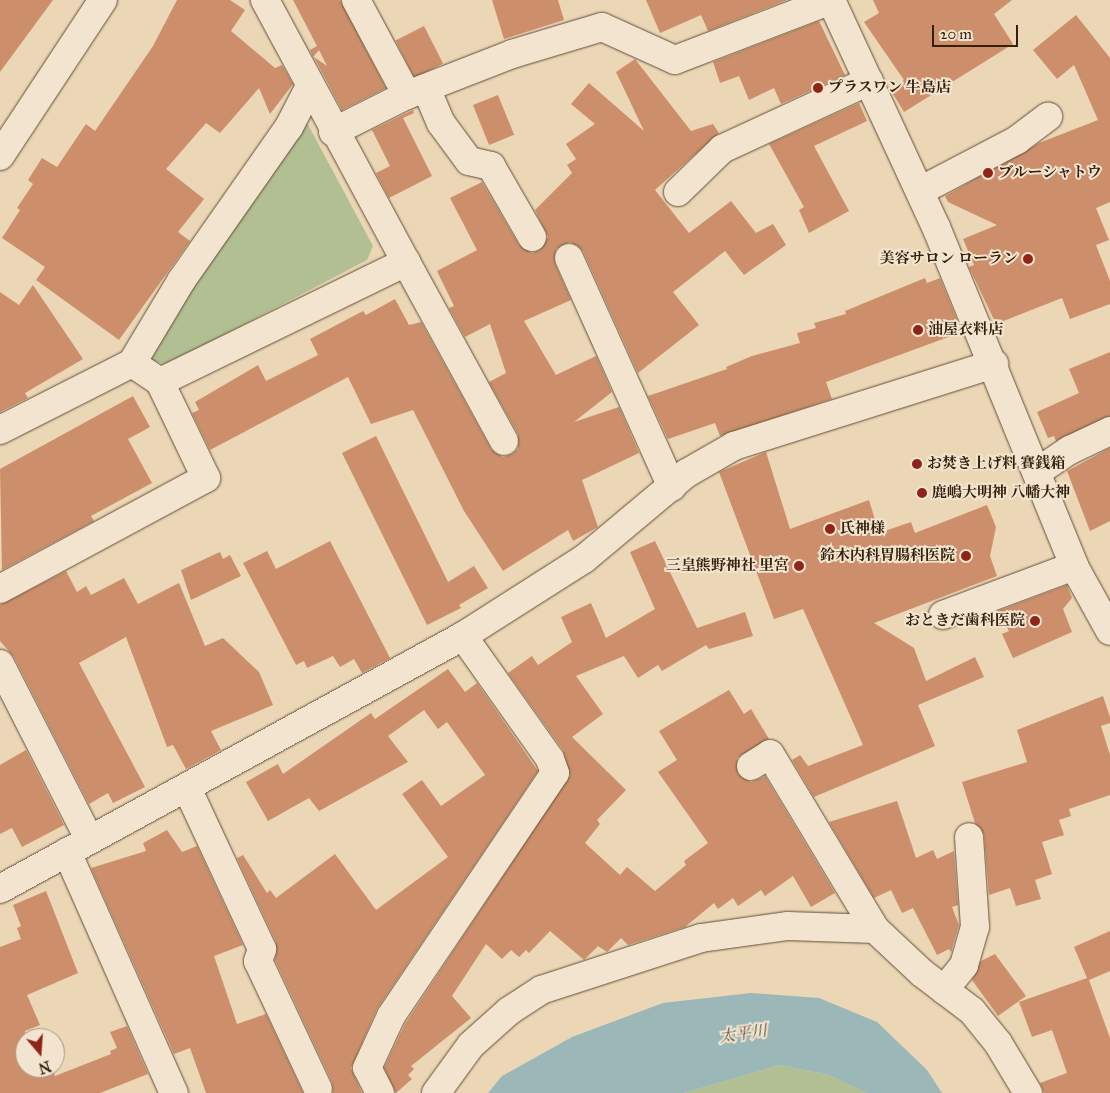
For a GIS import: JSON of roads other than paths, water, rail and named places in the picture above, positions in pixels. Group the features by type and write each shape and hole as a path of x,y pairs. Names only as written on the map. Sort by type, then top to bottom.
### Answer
{"street":[{"path":"0,156 103,0"},
{"path":"265,0 309,88 504,441"},
{"path":"356,0 417,92 469,160 491,166 532,237"},
{"path":"333,132 417,92 512,54 602,27 675,60 831,0 920,191 994,364 1074,566 1110,631"},
{"path":"678,192 722,149 869,81"},
{"path":"0,430 132,362 181,281 289,126 309,88"},
{"path":"920,191 1017,140 1048,117"},
{"path":"569,258 672,487"},
{"path":"160,382 406,262"},
{"path":"0,589 206,478 160,382 132,362"},
{"path":"0,889 463,636 584,559 687,473 734,446 994,364"},
{"path":"1037,472 1070,450 1110,431"},
{"path":"943,615 1074,566"},
{"path":"380,1093 367,1068 391,1016 555,773 550,759 463,636"},
{"path":"0,664 78,846 174,1093"},
{"path":"751,766 770,754 875,929 944,990 972,1011 998,1043 1028,1093"},
{"path":"187,788 262,949 258,962 318,1089"},
{"path":"944,990 964,965 975,927 969,837"},
{"path":"436,1093 471,1045 509,1011 541,990 701,938 788,926 875,929"}],"water":[{"name":"太平川","path":"751,993 819,998 877,1022 927,1070 942,1093 866,1093 829,1075 780,1065 684,1093 488,1093 502,1076 572,1037 663,1003"}],"place":[{"name":"プラスワン 牛島店","path":"818,88"},
{"name":"ブルーシャトウ","path":"988,173"},
{"name":"美容サロン ローラン","path":"1028,259"},
{"name":"油屋衣料店","path":"918,330"},
{"name":"お焚き上げ料 賽銭箱","path":"917,464"},
{"name":"鹿嶋大明神 八幡大神","path":"922,493"},
{"name":"氏神様","path":"830,529"},
{"name":"鈴木内科胃腸科医院","path":"966,556"},
{"name":"三皇熊野神社 里宮","path":"799,566"},
{"name":"おときだ歯科医院","path":"1035,621"}]}
